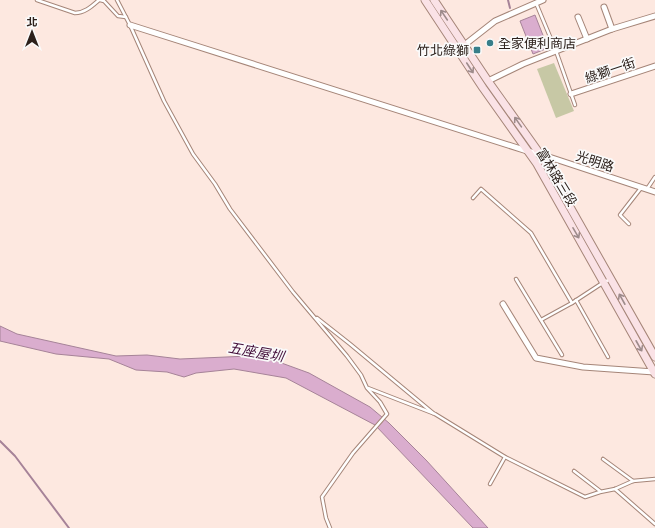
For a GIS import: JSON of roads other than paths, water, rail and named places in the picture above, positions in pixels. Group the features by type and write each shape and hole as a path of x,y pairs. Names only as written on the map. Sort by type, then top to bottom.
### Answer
{"main road":[{"name":"富林路三段","path":"425,0 488,81 540,154 655,357"},
{"name":"富林路三段","path":"434,0 483,88 537,164 654,373"}],"street":[{"path":"461,47 495,22 543,0"},
{"path":"604,7 612,29"},
{"path":"488,81 523,64 612,29 655,16"},
{"path":"578,17 587,39"},
{"name":"光明路","path":"130,25 540,154 655,192"},
{"name":"綠獅一街","path":"571,94 655,66"},
{"path":"503,304 536,358 582,367 654,373"}],"lane":[{"path":"37,0 75,13 83,12 99,0 104,1 118,16 126,17"},
{"path":"117,0 164,100 192,154 215,184 235,215 293,292 347,356 361,375 367,388 380,402 387,414 353,453 322,497 326,518 330,528"},
{"path":"536,3 556,51 575,105"},
{"path":"647,189 655,177"},
{"path":"629,224 620,215 641,187"},
{"path":"473,198 481,189 531,233 572,303"},
{"path":"516,279 562,355"},
{"path":"541,321 611,279"},
{"path":"576,300 608,357"},
{"path":"312,314 435,414 505,457 585,497 615,489 633,481 655,479"},
{"path":"367,388 435,414"},
{"path":"490,484 505,457"},
{"path":"603,459 633,481"},
{"path":"574,471 600,492"},
{"path":"615,489 655,524"}],"waterway":[{"path":"508,0 510,8"},
{"path":"0,441 15,456 69,528"}],"place":[{"name":"全家便利商店","path":"490,43"},
{"name":"竹北綠獅","path":"477,50"}],"water label":[{"name":"五座屋圳","path":"256,352"}]}
